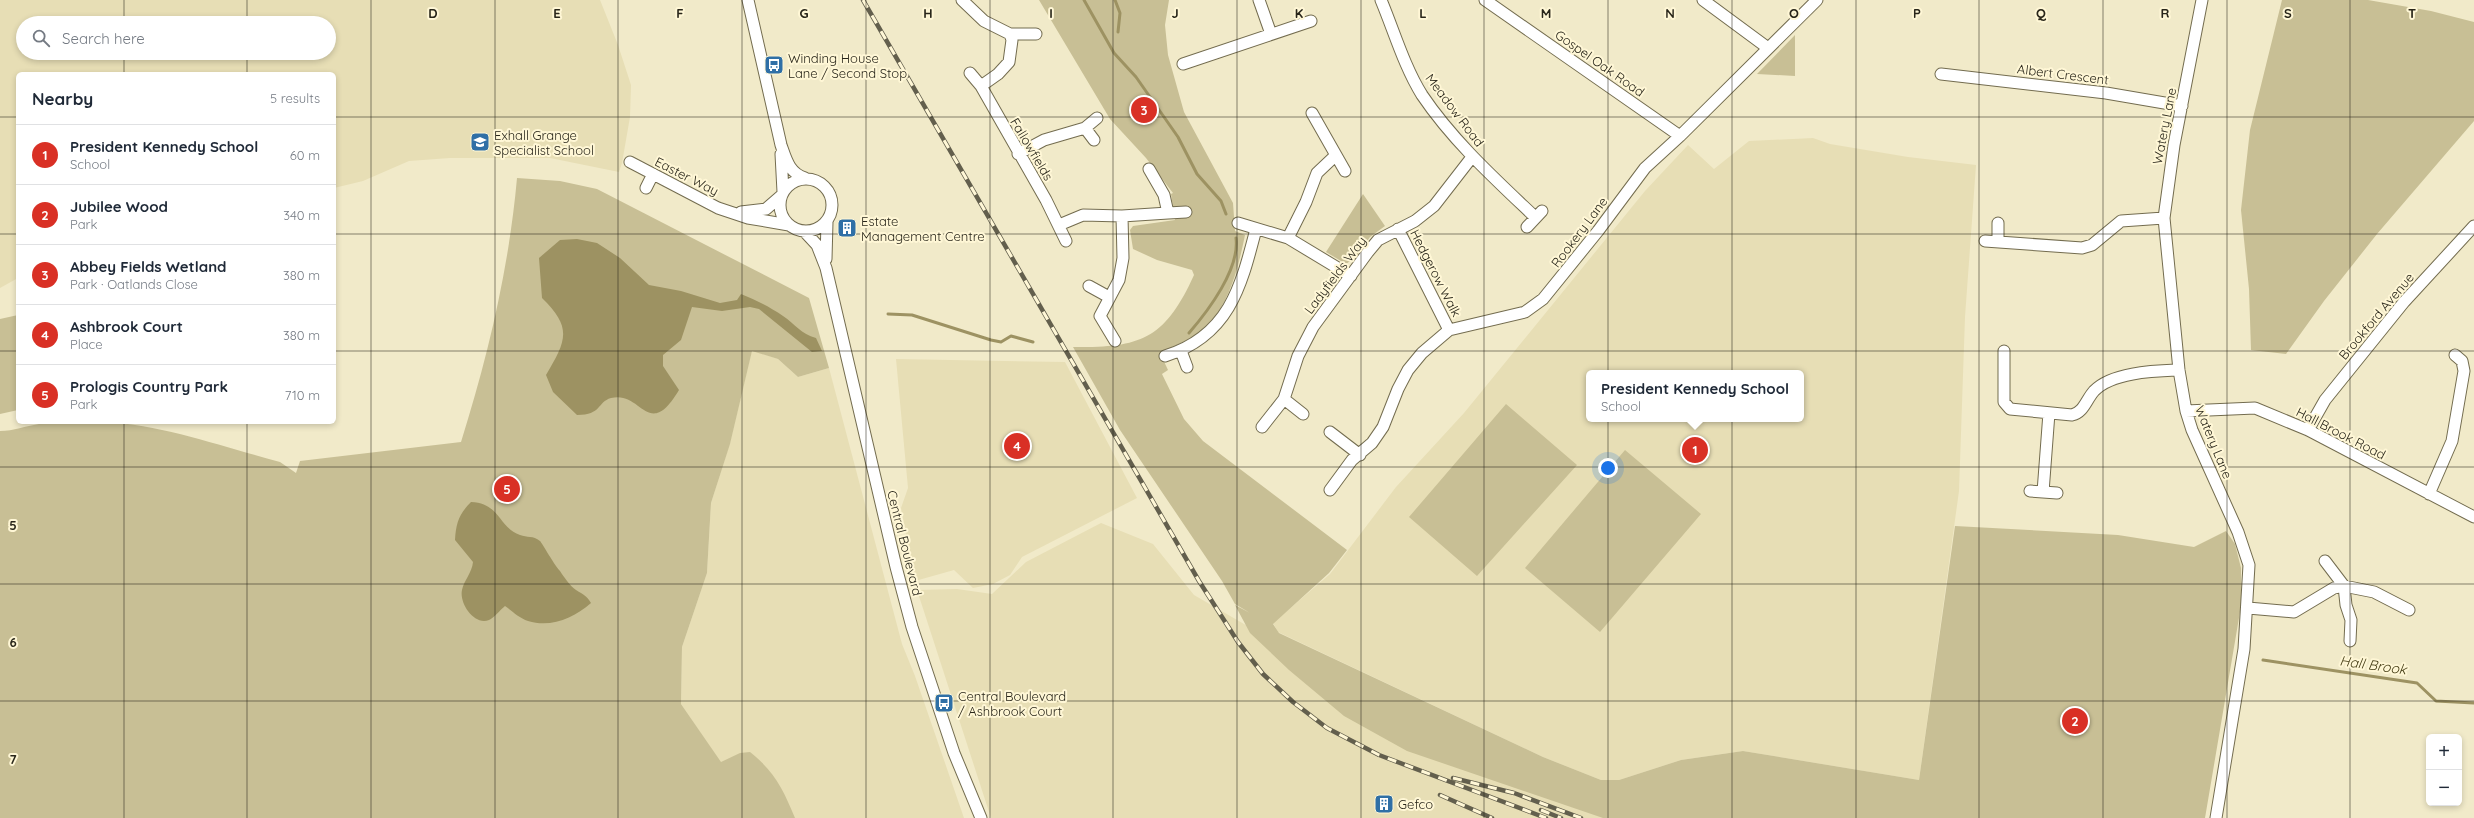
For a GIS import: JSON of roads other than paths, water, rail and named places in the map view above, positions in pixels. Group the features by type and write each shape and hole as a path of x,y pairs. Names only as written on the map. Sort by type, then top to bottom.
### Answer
{"street":[{"path":"962,0 984,21 1010,34 1036,34"},
{"path":"1259,0 1271,34"},
{"name":"Meadow Road","path":"1382,0 1411,74 1422,94 1472,157 1539,214 1527,227"},
{"name":"Gospel Oak Road","path":"1485,0 1680,136"},
{"path":"1703,0 1768,48"},
{"name":"Rookery Lane","path":"1330,490 1352,460 1360,455 1383,427 1408,370 1422,353 1449,330 1524,312 1543,299 1598,231 1645,168 1680,136 1817,0"},
{"name":"Watery Lane","path":"2202,0 2165,200 2164,218 2179,370 2186,411 2192,430 2247,556 2250,573 2244,649 2216,818"},
{"path":"749,1 781,145 790,167 796,174 821,182 829,191 833,208 827,222 818,229 804,231 789,224 781,213 781,145"},
{"path":"1183,64 1311,22"},
{"path":"981,86 998,74 1008,62 1012,52 1012,40 1010,34"},
{"name":"Fallowfields","path":"970,74 981,86 1059,225 1066,241"},
{"name":"Albert Crescent","path":"1941,74 2118,95 2182,106"},
{"path":"1312,113 1335,156 1345,171"},
{"path":"1018,154 1044,140 1085,128 1097,118"},
{"path":"1085,128 1094,140"},
{"path":"1288,238 1306,202 1317,173 1335,156"},
{"name":"Ladyfields Way","path":"1262,427 1284,399 1298,356 1313,327 1378,240 1415,220 1434,206 1472,157"},
{"name":"Easter Way","path":"630,162 692,195 732,212 748,218 789,224"},
{"path":"1149,169 1164,195 1168,213"},
{"path":"646,188 653,174"},
{"path":"782,194 790,184 805,178"},
{"name":"Easter Way","path":"732,212 757,212 766,209 782,194"},
{"path":"1059,225 1083,215 1122,216 1186,212"},
{"path":"1115,341 1100,316 1119,280 1124,258 1122,216"},
{"path":"1985,241 2082,248 2100,240 2121,221 2164,218"},
{"name":"Central Boulevard","path":"826,268 827,222"},
{"path":"1998,223 1998,241"},
{"path":"1240,224 1288,238 1351,276"},
{"name":"Brookford Avenue","path":"2308,430 2325,400 2404,302 2474,226"},
{"path":"1165,356 1181,351 1205,338 1225,314 1243,280 1256,229"},
{"name":"Hedgerow Walk","path":"1398,229 1449,330"},
{"name":"Central Boulevard","path":"804,231 817,245 826,268 910,620 954,753 981,818"},
{"path":"1089,286 1110,297"},
{"path":"1181,351 1187,367"},
{"path":"2004,351 2005,405 2010,409 2076,414 2084,406 2094,391 2107,383 2142,372 2179,370"},
{"path":"2429,494 2452,441 2464,371 2462,361 2455,355"},
{"path":"1284,399 1303,414"},
{"name":"Hall Brook Road","path":"2186,411 2254,408 2308,430 2474,517"},
{"path":"2044,492 2049,413"},
{"path":"1330,432 1360,455"},
{"path":"2030,491 2057,493"},
{"path":"2325,561 2344,586 2346,605 2351,620 2350,641"},
{"path":"2248,608 2294,612 2334,588 2344,586 2374,592 2410,610"}],"waterway":[{"path":"1084,0 1114,53 1136,77 1178,137 1197,174 1221,201 1226,214"},
{"path":"1115,0 1120,13 1118,32"},
{"path":"1189,333 1205,313 1228,276 1236,250 1236,238"},
{"path":"888,314 912,315 1001,342 1011,336 1033,342"},
{"name":"Hall Brook","path":"2263,660 2417,683 2436,701 2474,703"}],"railway":[{"path":"863,0 1199,581 1238,642 1263,674 1293,702 1327,728 1379,755 1546,818"},
{"path":"1453,778 1514,793 1581,818"},
{"path":"1440,795 1492,818"},
{"path":"1541,810 1561,818"}],"place":[{"name":"Winding House Lane / Second Stop","path":"774,65"},
{"name":"Abbey Fields Wetland","path":"1144,110"},
{"name":"Exhall Grange Specialist School","path":"480,142"},
{"name":"Estate Management Centre","path":"847,228"},
{"name":"Ashbrook Court","path":"1017,446"},
{"name":"President Kennedy School","path":"1695,450"},
{"name":"Prologis Country Park","path":"507,489"},
{"name":"Central Boulevard / Ashbrook Court","path":"944,703"},
{"name":"Jubilee Wood","path":"2075,721"},
{"name":"Gefco","path":"1384,804"}]}
